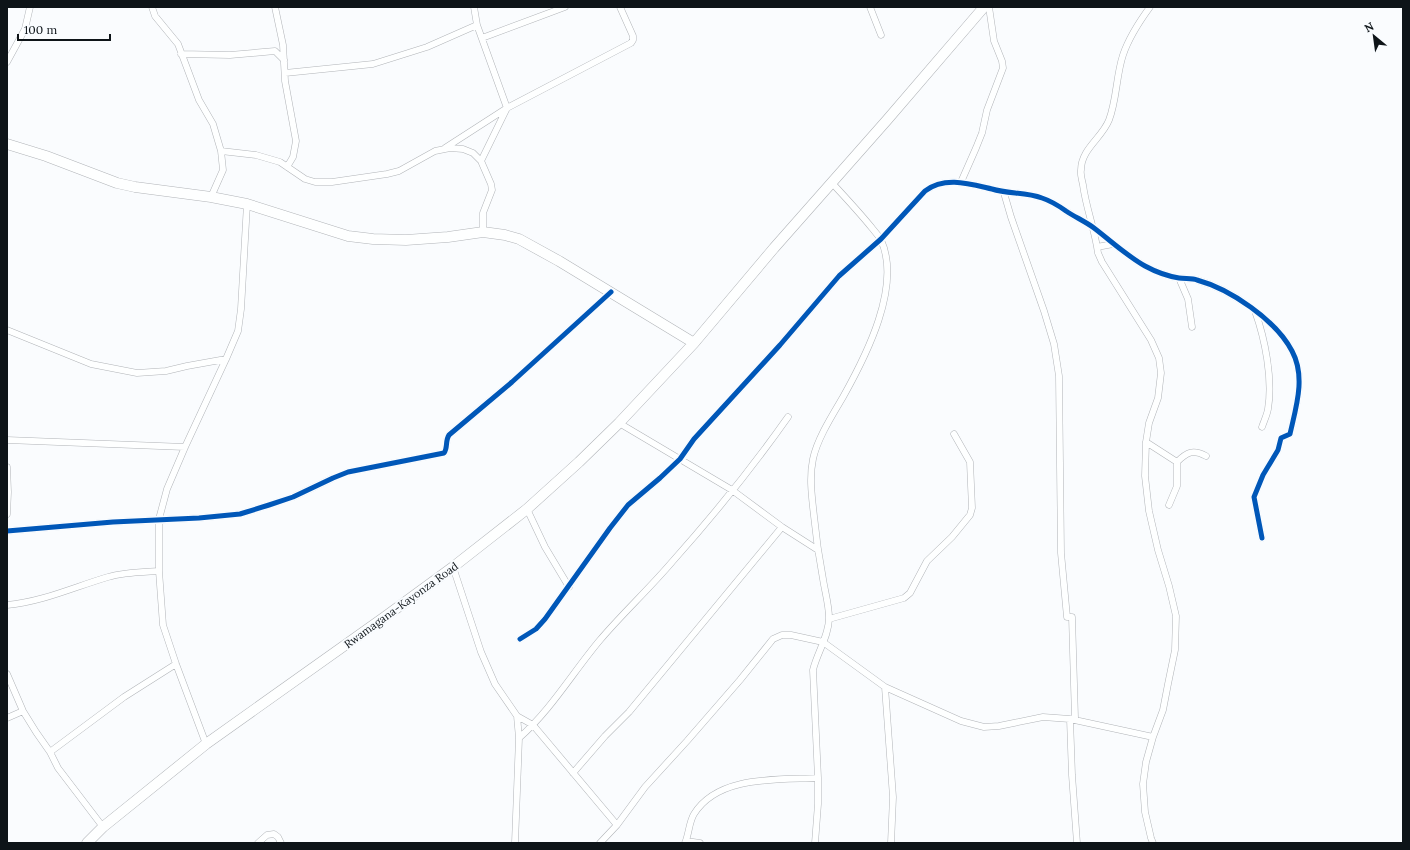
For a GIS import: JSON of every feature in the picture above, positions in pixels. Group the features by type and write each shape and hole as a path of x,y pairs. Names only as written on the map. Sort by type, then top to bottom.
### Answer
{"highway":[{"name":"Rwamagana-Kayonza Road","path":"87,843 103,827 206,744 453,567 527,510 573,468 619,423 694,343 774,248 984,7"},
{"path":"7,144 46,156 117,183 247,204 348,236 373,240 406,240 448,237 483,232 505,235 519,239 560,261 694,343"}],"street":[{"path":"7,62 25,29 30,7"},
{"path":"152,7 155,16 178,44 198,100 213,124 221,151 223,170 211,197"},
{"path":"276,7 283,45 285,82 296,141 293,157 287,166"},
{"path":"474,7 477,25 507,108 481,161"},
{"path":"482,38 565,7"},
{"path":"442,150 507,108 631,43 633,36 620,7"},
{"path":"870,7 881,35"},
{"path":"961,182 978,143 987,110 1002,68 1002,61 994,41 989,7"},
{"path":"1150,7 1129,39 1123,56 1109,121 1092,143 1083,159 1080,169 1084,194 1097,248 1102,262 1151,340 1159,358 1161,373 1158,398 1146,442 1145,476 1149,511 1176,616 1175,650 1163,710 1153,736 1146,762 1143,784 1145,812 1151,838 1154,843"},
{"path":"285,73 373,64 427,47 477,25"},
{"path":"182,54 230,55 275,51 284,60"},
{"path":"221,151 256,155 280,162 306,179 314,182 332,182 399,171 436,151 450,148 462,149 473,153 481,161 491,184 492,190 483,213 483,232"},
{"path":"520,639 536,629 545,619 628,505 680,459 694,439 780,345 839,276 881,239 902,218 915,201 931,187 941,184 961,182 1004,192 1027,194 1042,198 1093,227 1113,244 1144,265 1162,274 1179,278 1196,279 1212,285 1242,302 1266,319 1282,336 1292,351 1299,369 1299,392 1290,434 1281,438 1278,450 1263,475 1254,497 1262,538"},
{"path":"815,843 818,778 813,670 829,619 818,550 811,490 813,459 824,430 852,382 873,336 882,310 887,263 881,239 860,213 832,183"},
{"path":"1004,192 1054,344 1059,376 1062,553 1067,617 1072,617 1075,718 1070,719"},
{"path":"206,744 163,625 159,519 167,489 238,331 241,309 247,204"},
{"path":"1097,248 1113,244"},
{"path":"1179,278 1188,299 1192,327"},
{"path":"7,531 240,514 293,497 348,472 444,453 449,435 512,382 612,292"},
{"path":"1255,311 1262,331 1267,361 1269,390 1268,408 1262,427"},
{"path":"7,330 90,364 137,373 166,371 226,360"},
{"path":"519,738 533,725 600,641 672,562 761,456 788,417"},
{"path":"619,423 732,490 782,527 818,550"},
{"path":"829,619 904,598 910,593 927,562 952,537 970,515 972,502 970,462 954,434"},
{"path":"7,440 185,447"},
{"path":"1146,442 1177,462"},
{"path":"1177,462 1190,452 1199,452 1206,456"},
{"path":"1169,505 1177,486 1177,462"},
{"path":"7,467 7,514"},
{"path":"527,510 545,547 569,587"},
{"path":"573,773 605,736 629,712 782,527"},
{"path":"453,567 481,652 495,684 517,716 533,725 617,825"},
{"path":"7,605 23,604 45,598 108,577 160,571"},
{"path":"600,843 617,825 644,787 696,730 773,639 782,635 791,635 823,642 886,687 961,721 984,727 998,726 1043,717 1070,719 1153,736"},
{"path":"50,752 124,697 176,664"},
{"path":"7,674 23,711 50,752 58,768 103,827"},
{"path":"886,687 893,797 891,843"},
{"path":"7,718 23,711"},
{"path":"515,843 519,738 517,716"},
{"path":"1070,719 1077,843"},
{"path":"700,843 686,842 693,815 703,802 720,790 743,783 818,778"},
{"path":"258,843 267,835 274,834 278,837 281,843"}],"cycle path":[{"path":"520,639 536,629 545,619 628,505 680,459 694,439 780,345 839,276 881,239 925,191 933,186 949,182 966,183 998,191 1036,196 1058,205 1091,226 1125,253 1145,266 1166,275 1195,279 1210,284 1237,298 1264,317 1285,339 1292,351 1298,371 1299,382 1297,403 1290,434 1281,438 1278,450 1263,475 1254,497 1262,538"},
{"path":"7,531 113,522 199,518 240,514 293,497 348,472 444,453 449,435 512,382 611,292"}]}
